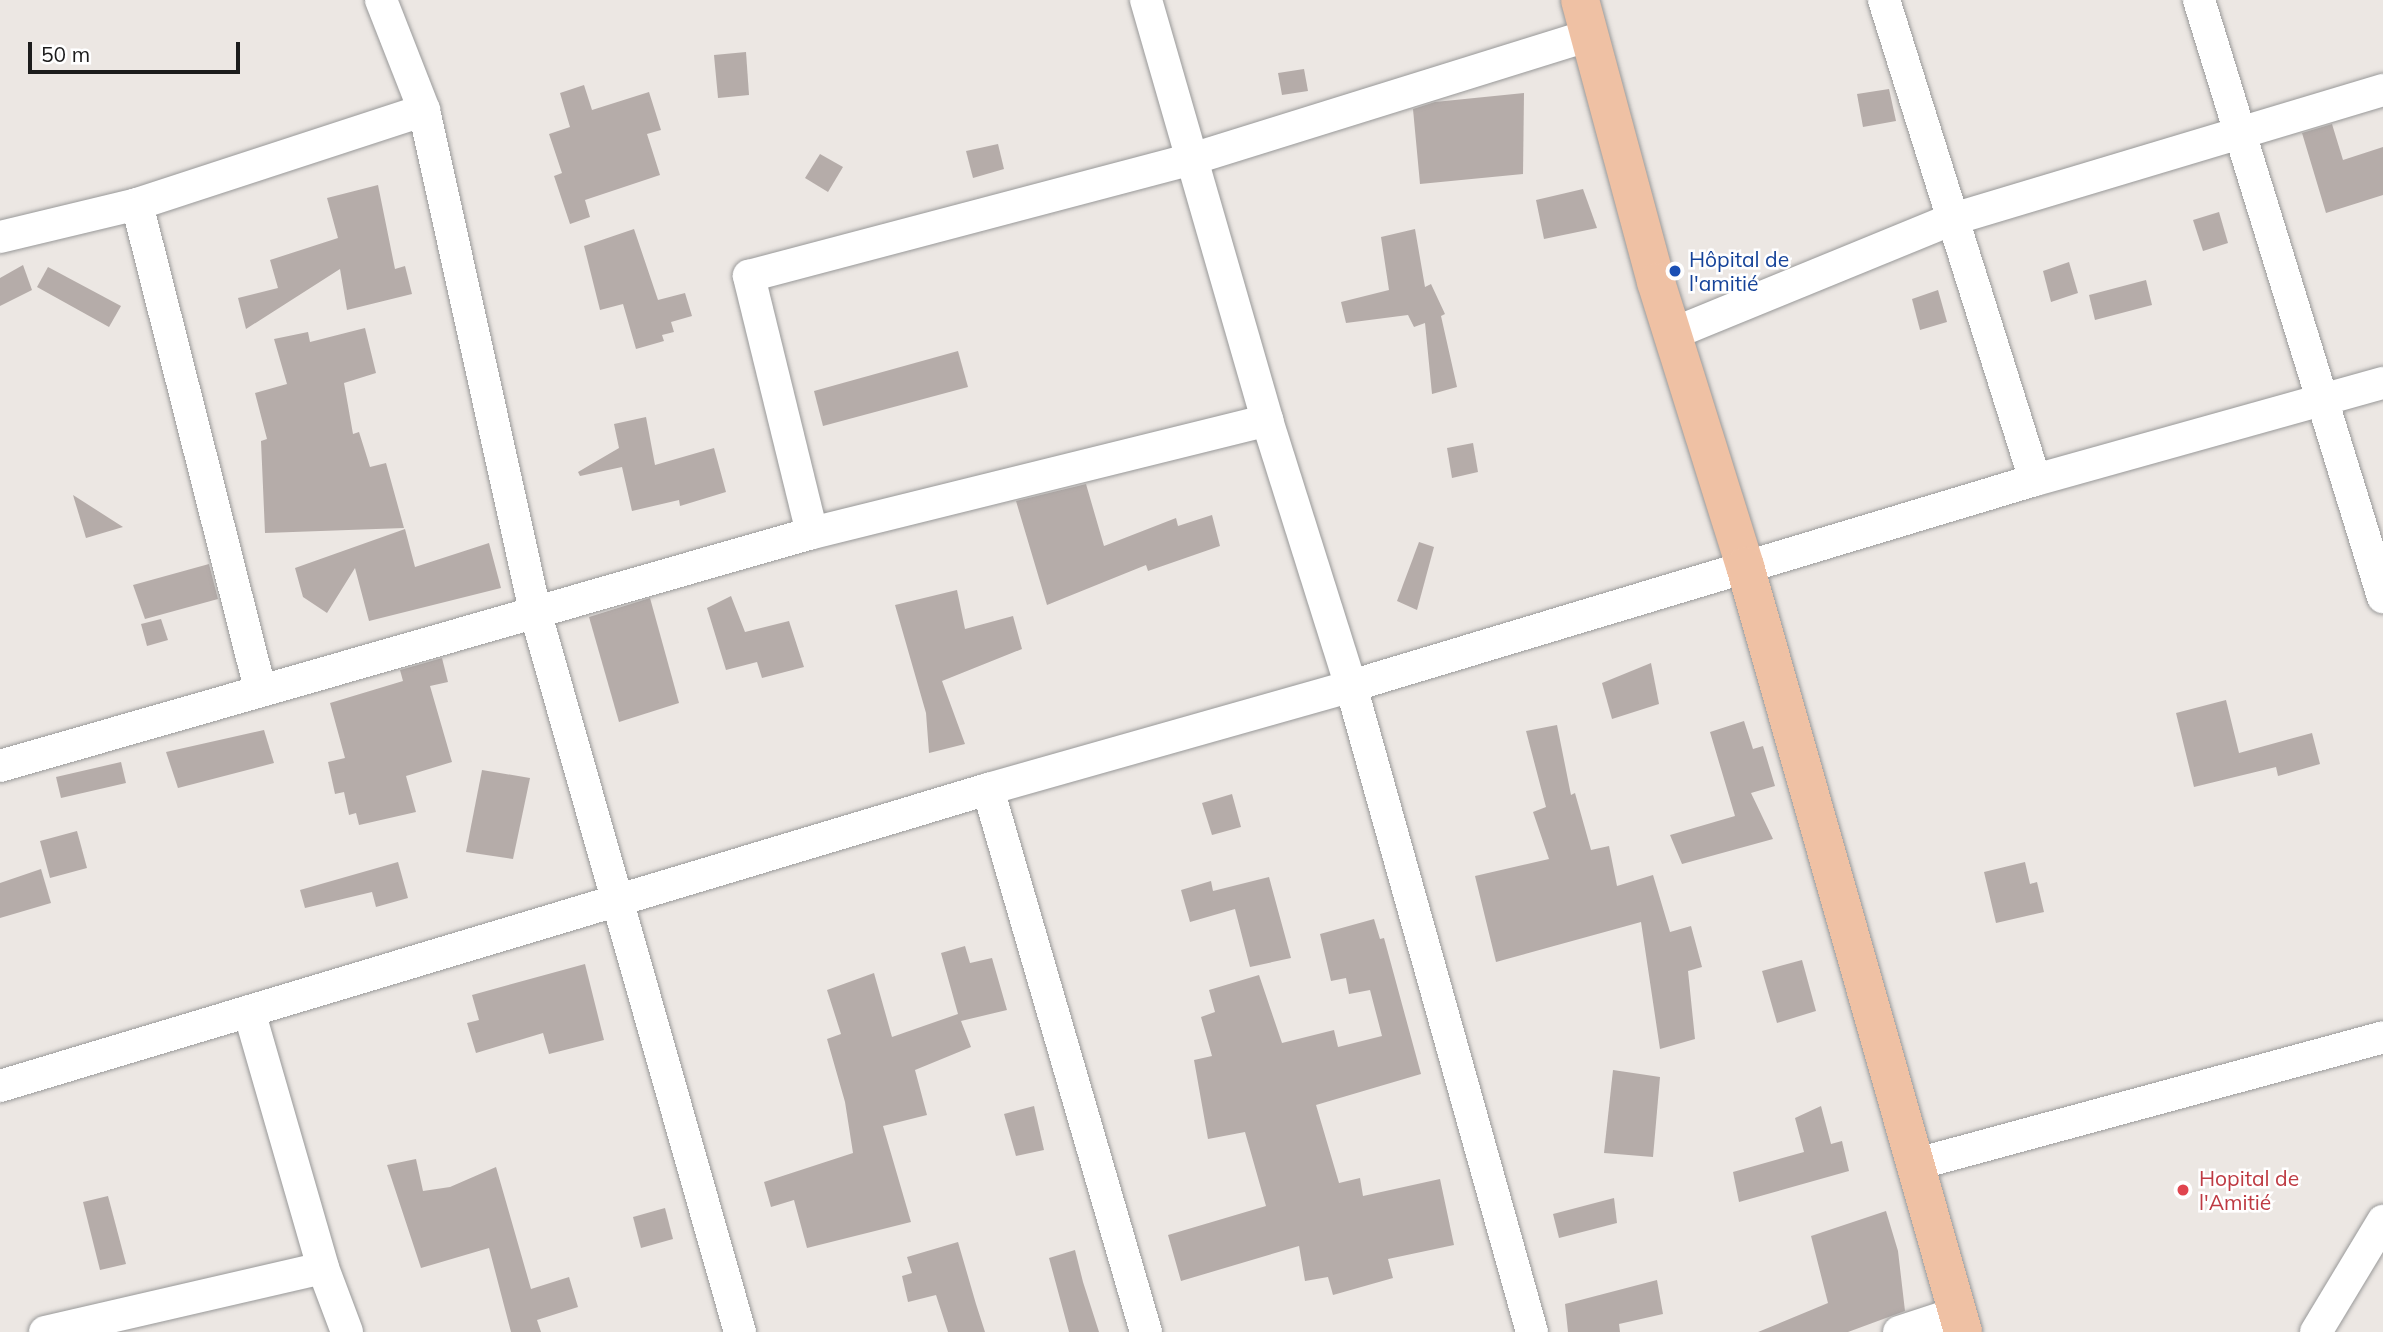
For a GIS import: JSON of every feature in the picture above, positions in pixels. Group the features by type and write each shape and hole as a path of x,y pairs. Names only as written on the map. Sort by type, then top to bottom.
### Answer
{"main road":[{"path":"1585,17 1672,334 1745,566 1913,1166 1960,1322"}],"street":[{"path":"381,0 424,110 535,611 740,1332"},
{"path":"1146,0 1267,420 1350,686 1532,1332"},
{"path":"1884,0 2035,480"},
{"path":"2199,0 2325,399 2383,597"},
{"path":"812,533 749,276 1192,159 1585,17"},
{"path":"1672,334 1953,219 2383,90"},
{"path":"0,237 137,204 424,110"},
{"path":"137,204 260,689"},
{"path":"0,1086 988,789 1350,686 2035,480 2383,383"},
{"path":"0,766 260,689 812,533 1267,420"},
{"path":"988,789 1146,1332"},
{"path":"249,1011 323,1268 347,1332"},
{"path":"1913,1166 2383,1037"},
{"path":"2316,1332 2383,1221"},
{"path":"45,1332 323,1268"},
{"path":"1899,1332 1960,1322"}],"building":[{"path":"746,52 749,95 718,98 714,55"},
{"path":"1304,69 1308,91 1282,95 1278,73"},
{"path":"584,85 592,110 649,92 661,130 647,134 660,175 585,200 590,217 570,224 554,176 562,173 549,134 570,127 560,93"},
{"path":"1889,89 1896,121 1863,127 1857,94"},
{"path":"1524,93 1523,174 1420,184 1413,109 1435,102"},
{"path":"2332,124 2343,160 2383,147 2383,195 2326,213 2302,133"},
{"path":"998,144 1004,169 973,178 966,151"},
{"path":"820,154 843,167 828,192 805,178"},
{"path":"378,185 395,269 405,266 412,294 347,310 340,269 246,329 238,298 278,288 270,260 338,238 327,198"},
{"path":"1583,189 1597,228 1544,239 1536,200"},
{"path":"2219,212 2228,243 2203,251 2193,220"},
{"path":"634,229 658,300 685,293 692,316 671,322 674,332 662,335 664,341 636,349 623,304 600,310 584,246"},
{"path":"1415,229 1425,287 1431,284 1445,314 1441,316 1457,387 1432,394 1425,323 1414,327 1408,315 1346,323 1341,302 1389,290 1381,237"},
{"path":"2069,262 2078,293 2051,302 2043,271"},
{"path":"23,265 32,290 0,306 0,278"},
{"path":"48,267 121,306 109,327 37,287"},
{"path":"2146,280 2152,305 2095,320 2089,295"},
{"path":"1938,290 1947,322 1920,330 1912,299"},
{"path":"365,328 376,373 344,383 353,434 359,432 370,467 386,463 404,528 265,533 261,441 267,439 255,393 287,384 274,339 308,332 310,342"},
{"path":"958,351 968,387 823,426 814,391"},
{"path":"646,417 655,465 714,448 726,492 680,506 679,500 632,511 622,467 580,476 578,472 619,448 614,424"},
{"path":"1473,443 1478,472 1452,478 1447,448"},
{"path":"1086,484 1104,546 1176,518 1178,526 1212,515 1220,546 1148,571 1146,565 1047,605 1016,501"},
{"path":"73,495 123,527 86,538"},
{"path":"405,529 415,567 489,543 501,588 369,621 355,568 327,613 303,597 295,568"},
{"path":"1419,542 1434,547 1417,610 1397,601"},
{"path":"209,564 218,599 145,619 133,585"},
{"path":"957,590 965,629 1013,616 1022,649 942,681 965,744 929,753 926,713 895,605"},
{"path":"731,596 745,632 789,621 804,667 762,678 757,662 726,670 707,608"},
{"path":"650,598 679,703 619,722 589,617"},
{"path":"161,619 168,640 147,646 141,624"},
{"path":"442,658 448,682 430,686 452,762 406,776 416,812 359,825 356,813 349,815 344,792 335,794 328,762 345,758 330,703 403,681 400,670"},
{"path":"1651,663 1659,704 1612,719 1602,683"},
{"path":"2226,700 2239,753 2312,733 2320,764 2278,776 2276,767 2194,787 2176,713"},
{"path":"1744,721 1753,749 1763,746 1775,786 1751,793 1773,839 1682,864 1670,835 1735,816 1710,732"},
{"path":"1557,725 1571,795 1575,793 1591,850 1609,846 1617,886 1653,875 1670,932 1691,926 1702,967 1688,971 1695,1039 1660,1049 1641,922 1496,962 1475,876 1549,859 1533,812 1546,807 1526,731"},
{"path":"264,730 274,763 178,788 166,752"},
{"path":"121,762 126,783 61,798 56,777"},
{"path":"482,770 530,778 513,859 466,852"},
{"path":"1232,794 1241,827 1212,835 1202,803"},
{"path":"77,831 87,868 50,878 40,841"},
{"path":"398,862 408,898 376,907 372,892 305,908 300,890"},
{"path":"2025,862 2030,884 2037,882 2044,912 1996,923 1984,872"},
{"path":"41,869 51,903 0,918 0,883"},
{"path":"1269,877 1291,958 1250,967 1235,909 1190,922 1181,890 1211,881 1213,891"},
{"path":"1374,919 1380,939 1384,938 1421,1074 1316,1105 1339,1183 1360,1178 1363,1196 1440,1179 1454,1245 1388,1259 1393,1278 1333,1295 1328,1277 1305,1281 1299,1246 1181,1281 1168,1235 1266,1206 1245,1132 1208,1139 1194,1060 1212,1056 1201,1017 1215,1012 1209,990 1259,975 1282,1043 1334,1030 1338,1047 1382,1036 1370,990 1349,994 1346,978 1331,981 1320,934"},
{"path":"965,946 970,963 992,958 1007,1010 961,1021 971,1047 915,1070 927,1115 883,1126 911,1222 807,1248 794,1200 771,1207 764,1182 853,1153 845,1102 827,1039 841,1034 827,990 874,973 892,1037 958,1014 941,953"},
{"path":"1802,960 1816,1011 1777,1023 1762,971"},
{"path":"585,964 604,1040 549,1054 543,1033 476,1053 467,1023 479,1020 472,995"},
{"path":"1613,1070 1660,1077 1653,1157 1604,1153"},
{"path":"1034,1106 1044,1150 1016,1156 1004,1114"},
{"path":"1821,1106 1831,1144 1842,1141 1849,1171 1739,1202 1733,1172 1804,1152 1795,1118"},
{"path":"416,1159 423,1191 450,1187 496,1167 531,1289 569,1277 578,1307 537,1320 541,1332 511,1332 489,1248 421,1268 387,1165"},
{"path":"108,1196 126,1264 100,1270 83,1202"},
{"path":"1614,1198 1617,1223 1559,1238 1553,1214"},
{"path":"665,1208 673,1239 641,1248 633,1217"},
{"path":"1886,1211 1898,1251 1905,1311 1848,1332 1758,1332 1828,1303 1811,1236"},
{"path":"958,1242 985,1332 948,1332 936,1295 908,1302 902,1276 912,1273 907,1257"},
{"path":"1075,1250 1099,1332 1069,1332 1049,1258"},
{"path":"1657,1280 1663,1314 1619,1324 1620,1332 1568,1332 1565,1304"}],"place":[{"name":"Hôpital de l'amitié","path":"1675,271"},
{"name":"Hopital de l'Amitié","path":"2183,1190"}]}
